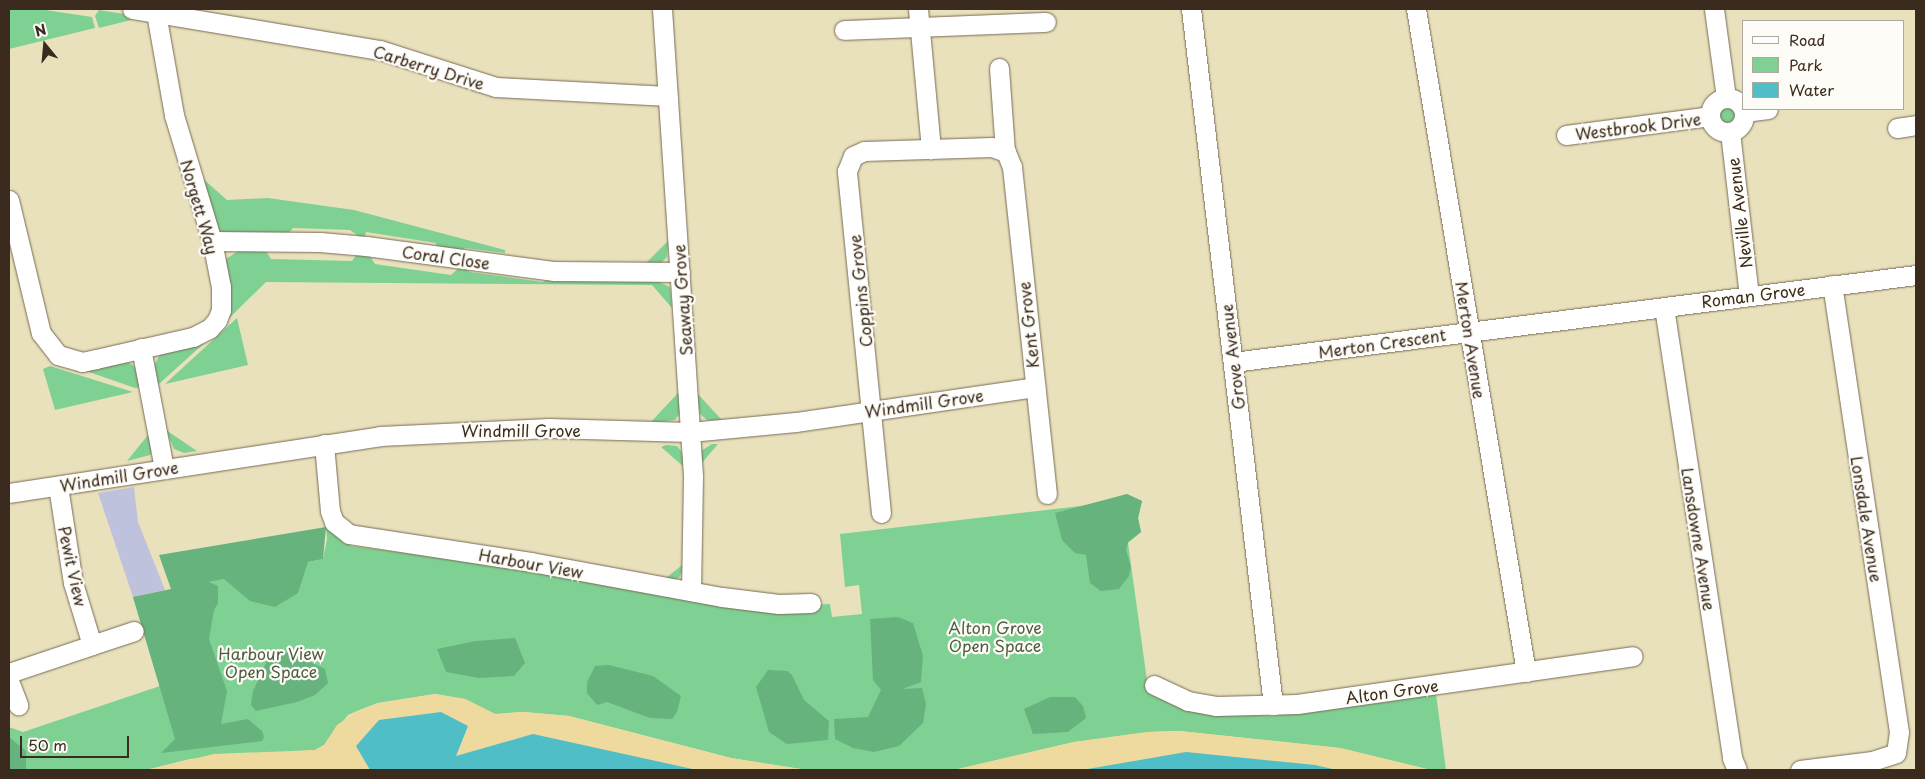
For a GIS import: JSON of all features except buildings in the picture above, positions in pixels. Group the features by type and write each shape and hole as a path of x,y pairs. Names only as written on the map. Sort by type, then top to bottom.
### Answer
{"street":[{"name":"Carberry Drive","path":"132,9 380,50 496,87 668,96"},
{"name":"Seaway Grove","path":"662,9 690,432 694,552 691,591"},
{"name":"Grove Avenue","path":"1191,9 1273,705"},
{"name":"Merton Avenue","path":"1416,9 1526,672"},
{"path":"1714,9 1726,98"},
{"name":"Norgett Way","path":"9,200 41,333 49,346 58,355 82,362 202,334 217,320 223,297 212,241 174,115 156,13"},
{"path":"919,17 931,149 992,147 1007,154"},
{"path":"844,30 919,17 1046,22"},
{"name":"Kent Grove","path":"999,68 1046,494"},
{"path":"1742,108 1739,102 1726,98 1715,103 1710,116 1717,128 1730,132 1742,123 1744,112 1760,110"},
{"name":"Westbrook Drive","path":"1566,135 1710,116"},
{"path":"1897,128 1916,125"},
{"name":"Neville Avenue","path":"1730,132 1749,295"},
{"name":"Coppins Grove","path":"881,513 847,171 853,156 864,151 931,149"},
{"name":"Coral Close","path":"212,241 320,242 366,246 554,271 680,272"},
{"name":"Roman Grove","path":"1589,316 1916,275"},
{"name":"Lonsdale Avenue","path":"1800,770 1872,761 1896,753 1899,732 1832,285"},
{"name":"Lansdowne Avenue","path":"1664,307 1732,758 1737,770"},
{"name":"Merton Crescent","path":"1233,362 1589,316"},
{"path":"141,348 164,469"},
{"name":"Windmill Grove","path":"9,493 324,444 470,429 690,432 1035,388"},
{"name":"Harbour View","path":"324,444 330,512 334,522 349,534 531,562 691,591 779,604 811,603"},
{"name":"Pewit View","path":"58,486 73,583 92,645"},
{"path":"9,673 134,632"},
{"name":"Alton Grove","path":"1154,685 1188,701 1216,706 1273,705 1634,656"},
{"path":"9,680 18,705"}],"shaded area":[{"path":"134,487 138,522 165,590 133,597 98,493"}],"green space":[{"path":"9,9 39,9 92,17 95,28 9,49"},
{"path":"99,10 143,17 99,28 95,16"},
{"path":"1723,105 1731,105 1737,111 1737,119 1731,125 1723,125 1717,119 1717,111"},
{"path":"192,169 227,200 268,198 354,210 505,250 505,253 465,248 460,252 436,248 436,243 366,232 364,240 350,230 293,228 288,234 222,233 209,227"},
{"path":"668,241 667,257 661,263 643,266"},
{"path":"264,248 271,259 352,261 359,251 368,253 375,264 451,275 461,266 470,272 543,282 552,277 652,279 670,287 672,308 652,285 266,282 222,325 226,259 241,249"},
{"path":"237,318 248,365 165,384"},
{"path":"211,337 156,385 153,368 161,352"},
{"path":"126,361 134,366 143,387 135,388 86,371 86,367"},
{"path":"50,366 133,392 55,410 43,369"},
{"path":"696,392 722,420 707,420 700,414"},
{"path":"678,393 681,394 680,413 675,420 650,423"},
{"path":"152,430 154,448 150,455 127,461"},
{"path":"166,430 197,451 184,453 174,449"},
{"path":"712,444 718,444 701,464 701,451"},
{"path":"666,445 677,446 681,451 685,468 661,447"},
{"name":"Harbour View Open Space","path":"320,453 336,525 351,546 811,605 830,604 832,617 862,614 859,585 845,587 840,534 1089,505 1127,494 1142,501 1138,518 1141,532 1128,543 1148,688 1202,712 1274,716 1436,694 1446,770 1431,770 1340,748 1179,731 1148,732 1074,742 954,770 807,770 731,758 569,716 523,712 495,714 465,699 435,694 378,703 348,715 324,745 315,750 190,759 146,770 9,770 9,727 23,732 160,686 133,597 323,559 327,539"},
{"path":"1127,494 1142,501 1138,518 1141,532 1128,542 1126,550 1131,567 1129,576 1119,589 1101,591 1090,583 1086,555 1075,553 1062,540 1055,513"},
{"path":"326,527 323,559 308,562 298,593 275,607 250,601 224,579 209,582 218,586 218,603 214,610 209,639 227,691 221,724 248,719 262,731 264,737 262,741 161,753 175,739 133,597 171,589 159,555"},
{"path":"687,561 679,578 661,582"},
{"path":"898,617 913,623 923,656 921,682 902,689 922,688 926,704 923,723 899,746 874,752 853,748 835,739 834,719 868,717 881,690 873,680 870,619"},
{"path":"515,638 525,663 514,676 479,678 446,672 437,649 476,641"},
{"path":"272,650 291,653 325,669 328,683 315,695 297,702 256,711 251,705 253,691"},
{"path":"609,665 653,676 681,696 677,712 672,719 650,718 607,702 597,705 587,693 587,682 595,666"},
{"path":"768,670 787,671 792,675 804,700 829,721 828,740 787,744 769,732 756,687"},
{"path":"1050,697 1075,697 1083,706 1086,718 1068,732 1033,734 1024,709"},
{"path":"9,737 26,751 26,770 9,770"}],"sand":[{"path":"435,694 465,699 495,714 523,712 569,716 731,758 807,770 146,770 214,754 315,750 324,745 337,725 357,711 378,703"},
{"path":"1179,731 1340,748 1431,770 954,770 1074,742 1148,732"}],"water":[{"path":"441,712 468,726 456,756 533,734 697,770 370,770 356,746 379,720"},
{"path":"1186,752 1315,765 1337,770 1082,770"}],"park label":[{"name":"Alton Grove Open Space","path":"995,636"}]}
